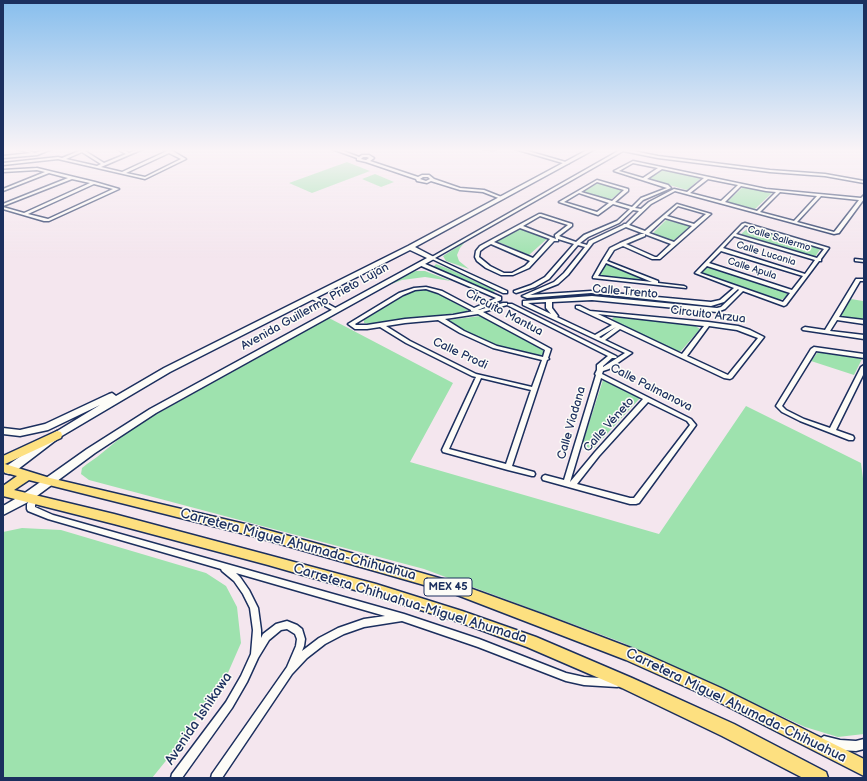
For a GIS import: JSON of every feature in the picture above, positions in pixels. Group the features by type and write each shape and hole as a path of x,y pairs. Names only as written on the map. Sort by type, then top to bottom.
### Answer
{"main road":[{"path":"5,468 57,435"},
{"name":"Carretera Miguel Ahumada-Chihuahua","path":"5,468 50,482 249,530 453,588 631,655 716,693 864,768"},
{"path":"3,492 27,475"},
{"name":"MEX 45","path":"3,492 30,499"},
{"name":"Carretera Chihuahua-Miguel Ahumada","path":"30,499 114,519 376,590 462,617 531,642 627,683 728,730 820,778"}],"street":[{"path":"3,190 15,185"},
{"path":"3,207 54,185"},
{"path":"24,214 88,185"},
{"path":"3,207 49,220 117,189 103,185"},
{"path":"443,185 457,191 500,199"},
{"name":"Avenida Guillermo Prieto Lujan","path":"57,435 131,390 204,351 410,247 526,185"},
{"name":"Avenida Guillermo Prieto Lujan","path":"3,511 30,499 91,451 154,411 561,185"},
{"path":"590,185 561,202 595,214 600,213 627,190 612,185"},
{"path":"410,247 505,292 516,292 533,286 547,278 576,244 590,234 617,223 642,199 667,189 667,186 665,185"},
{"path":"688,192 697,185"},
{"path":"723,202 740,185"},
{"path":"742,185 778,192 863,198"},
{"path":"381,325 439,318 507,305 517,305 556,283 566,274 586,247 596,238 626,226 653,201 679,190 836,233 863,198"},
{"path":"663,191 669,194"},
{"path":"578,192 642,212"},
{"path":"758,212 778,192"},
{"path":"795,222 820,195"},
{"path":"622,244 657,258 709,214 676,205 644,234 622,244 612,249 595,276 596,278 684,287"},
{"path":"540,215 571,225 555,237 518,273 509,275 503,274 483,263 477,257 480,249 540,215"},
{"path":"664,217 695,226"},
{"path":"617,223 674,244"},
{"path":"743,225 747,225 826,247 828,249 784,304 782,304 697,274 697,272 734,235 743,225"},
{"path":"520,226 586,247"},
{"name":"Calle Sallermo","path":"734,235 819,260"},
{"path":"492,242 533,260"},
{"name":"Calle Lucania","path":"720,249 806,276"},
{"path":"857,260 864,261"},
{"path":"604,261 661,285"},
{"path":"421,264 499,299 507,305 619,360"},
{"name":"Calle Apula","path":"706,264 793,292"},
{"path":"827,332 858,280 864,280"},
{"path":"556,283 561,290 570,293"},
{"name":"Circuito Mantua","path":"381,325 357,328 352,326 352,323 401,294 421,288 440,292 548,349 546,359"},
{"name":"Calle Trento","path":"525,300 570,293 599,293 717,303 738,289"},
{"name":"Calle Trento","path":"525,300 549,301 592,298 712,310 723,308 738,289"},
{"path":"475,311 499,299 499,296 505,292"},
{"path":"516,292 525,300 559,319 629,353 608,368 599,372"},
{"path":"312,297 336,310"},
{"path":"549,301 548,305 550,311 559,319"},
{"name":"Circuito Arzua","path":"578,307 723,376 728,377 761,337 743,329 590,312"},
{"path":"439,318 462,332 495,347 546,359 508,468"},
{"path":"835,318 864,322"},
{"path":"683,357 708,324"},
{"name":"Calle Prodi","path":"381,325 408,342 479,377 535,389"},
{"path":"600,338 617,326"},
{"path":"805,329 864,337"},
{"path":"851,438 792,415 781,408 780,404 814,349 864,356"},
{"name":"Calle Viadana","path":"569,484 600,364 611,356"},
{"path":"832,431 864,367"},
{"name":"Calle Palmanova","path":"569,484 630,501 636,501 693,425 693,423 599,372"},
{"path":"479,377 445,450 532,474"},
{"path":"3,431 20,433 48,427 104,399 131,390"},
{"name":"Calle Véneto","path":"569,484 647,399"},
{"path":"545,478 569,484"},
{"path":"30,499 30,507 39,512 404,618 479,643 566,677 584,681 627,683"},
{"path":"222,566 237,579 254,608 257,630 255,655"},
{"path":"216,778 289,671 304,655 322,641 341,631 364,623 404,618"},
{"path":"255,655 272,631 287,625 294,628 299,632 301,639 300,646 289,671"},
{"name":"Avenida Ishikawa","path":"176,778 229,705 244,679 255,655"},
{"path":"801,736 840,745 856,746 864,744"}],"green space":[{"path":"295,185 332,185 312,193"},
{"path":"594,185 607,185 623,190 610,200 583,192"},
{"path":"671,185 692,185 687,190"},
{"path":"743,187 772,193 755,209 727,202"},
{"path":"666,220 691,226 673,241 652,234"},
{"path":"749,227 821,248 815,257 740,235"},
{"path":"521,228 548,238 529,255 496,241"},
{"path":"465,242 457,255 459,261 469,269 446,261 443,256"},
{"path":"436,264 496,291 492,292 433,267"},
{"path":"606,265 611,265 642,278 643,280 601,278 598,276"},
{"path":"708,267 787,293 787,295 783,299 777,301 733,284 728,285 700,272"},
{"path":"416,271 425,271 451,281 425,277 402,280 389,285 406,274"},
{"path":"431,290 468,310 466,312 370,324 364,323 364,319 398,299 411,292"},
{"path":"851,299 863,301 864,320 840,316"},
{"path":"480,316 538,346 545,352 543,355 538,356 496,346 449,323 449,320"},
{"path":"614,317 694,325 700,329 681,351 676,351 611,320"},
{"path":"329,318 453,383 410,462 659,534 746,406 861,463 864,486 864,734 838,737 805,727 621,642 424,569 89,480 81,474 82,468 135,426"},
{"path":"818,352 862,359 854,375 811,361"},
{"path":"603,380 640,398 594,448 588,448 583,442"},
{"path":"22,528 61,530 206,573 226,586 237,607 241,643 227,675 169,757 152,778 3,778 3,532"}]}
